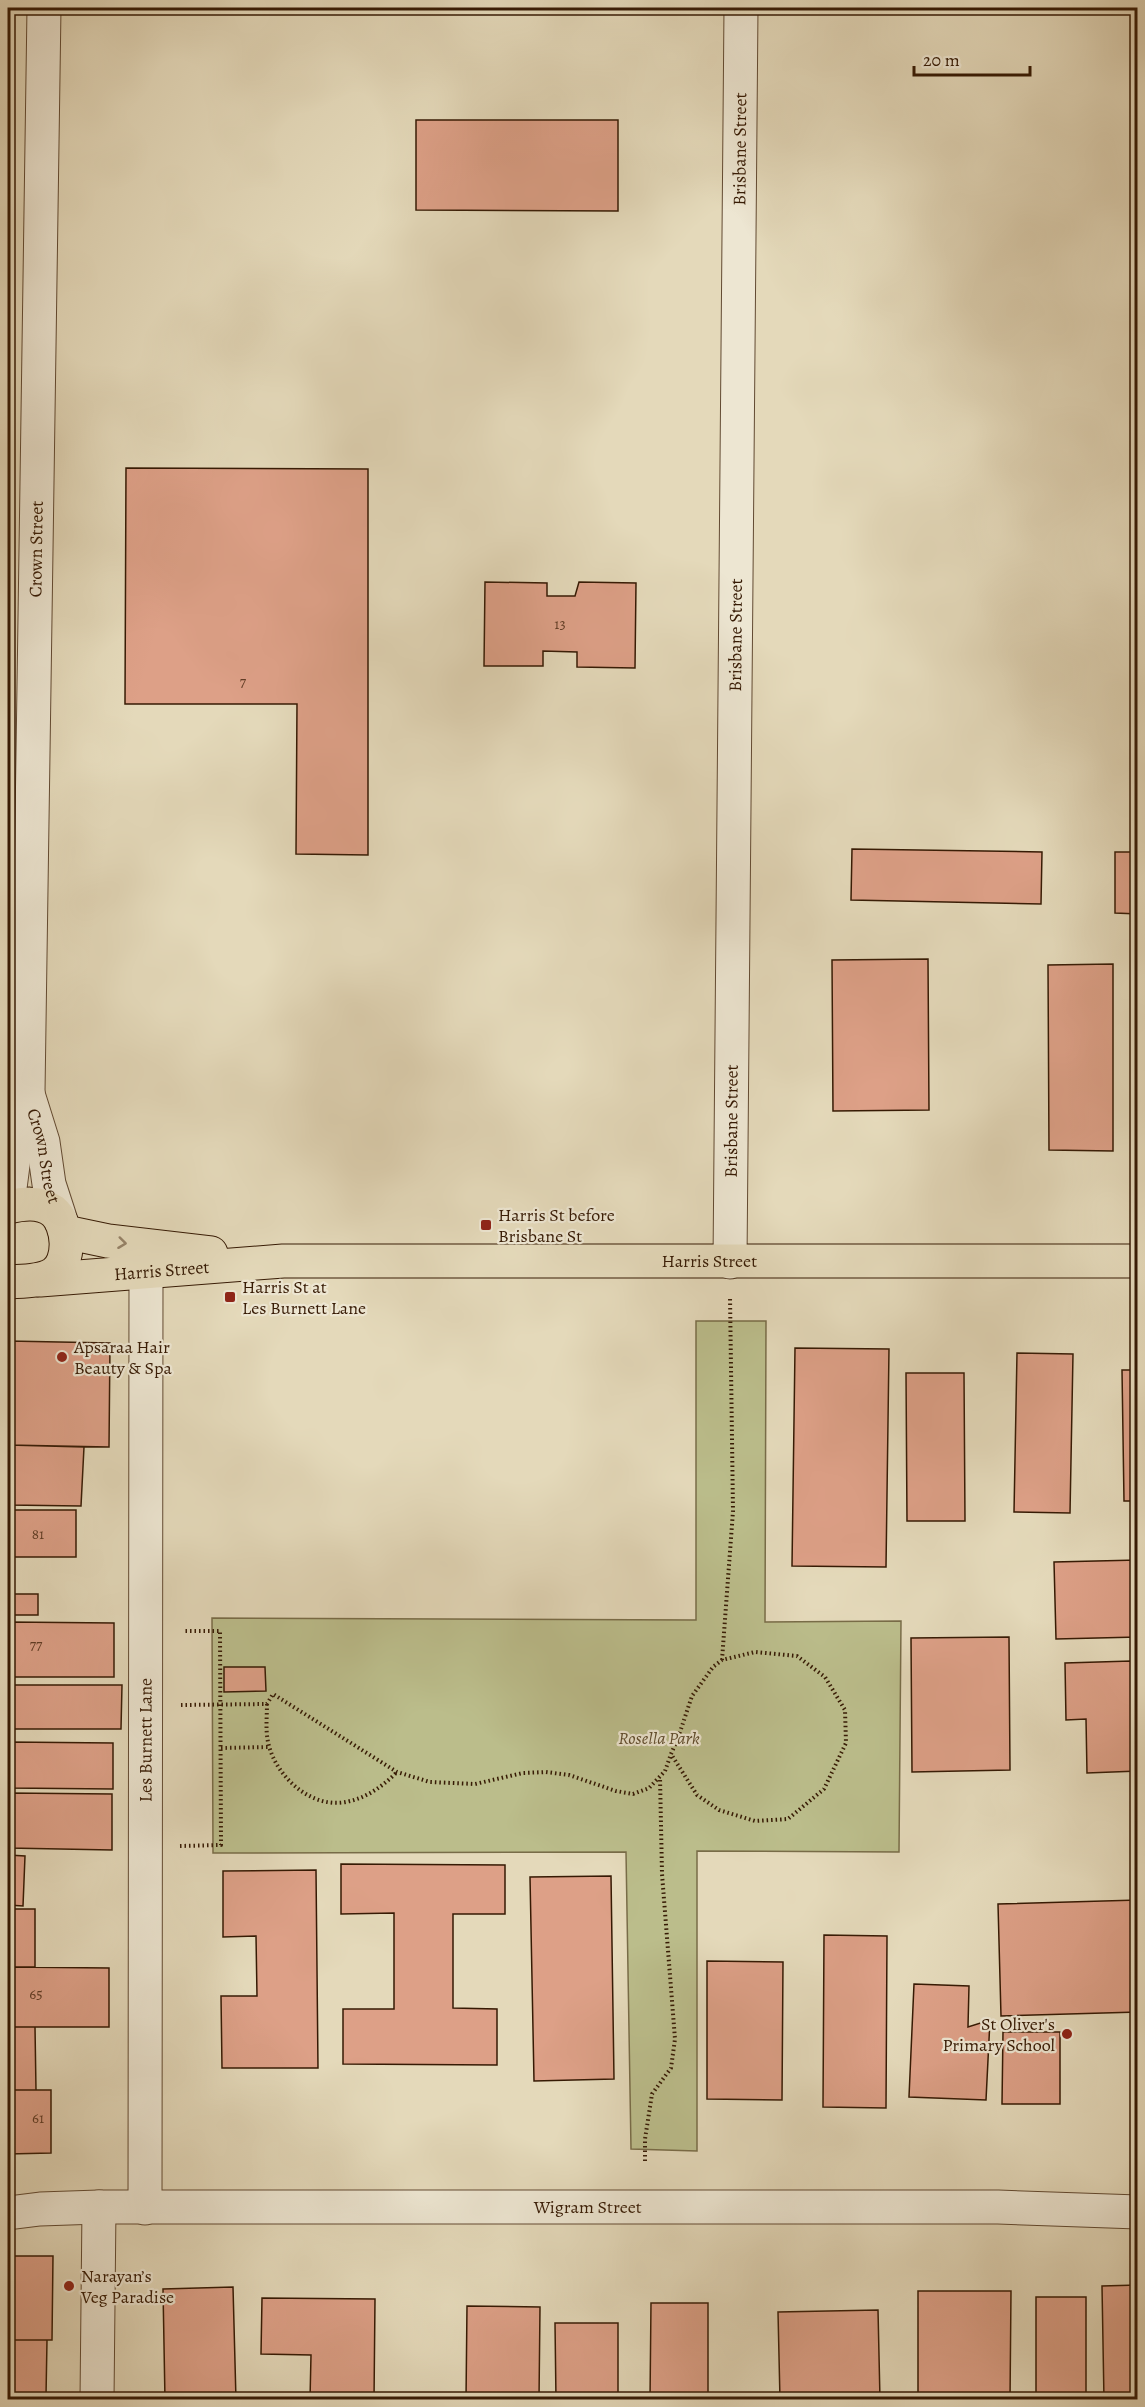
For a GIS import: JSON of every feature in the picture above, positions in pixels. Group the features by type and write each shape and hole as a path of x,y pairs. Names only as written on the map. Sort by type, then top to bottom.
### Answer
{"main road":[{"path":"8,1205 43,1206 53,1212 63,1226 64,1257 61,1267 40,1280"},
{"name":"Harris Street","path":"63,1226 108,1241 283,1261"},
{"name":"Harris Street","path":"8,1282 283,1261 1137,1261"}],"street":[{"name":"Crown Street","path":"8,1205 16,1142 28,1092 44,8"},
{"name":"Brisbane Street","path":"730,1262 741,8"},
{"name":"Crown Street","path":"28,1092 43,1142 49,1184 63,1226"},
{"name":"Les Burnett Lane","path":"145,2208 146,1273"},
{"name":"Wigram Street","path":"8,2204 40,2209"},
{"name":"Wigram Street","path":"8,2213 40,2209 99,2208 998,2207 1137,2212"},
{"path":"97,2400 99,2208"}],"path":[{"path":"722,1660 733,1511 730,1262"},
{"path":"147,1631 220,1631 221,1705 221,1845 147,1847"},
{"path":"397,1772 384,1785 349,1802 328,1802 310,1797 285,1776 269,1747 266,1729 267,1704 273,1694 397,1772 430,1782 475,1784 523,1773 546,1772 569,1775 615,1791 633,1794 649,1788 665,1772 671,1754 692,1696 713,1667 722,1660 755,1652 797,1656 825,1677 845,1710 846,1743 824,1790 788,1819 755,1821 719,1810 697,1795 671,1754"},
{"path":"147,1704 267,1704"},
{"path":"221,1748 269,1747"},
{"path":"645,2161 645,2139 652,2094 671,2068 675,2039 662,1874 660,1777"}],"green space":[{"name":"Rosella Park","path":"696,1321 766,1321 765,1622 901,1621 899,1852 697,1851 697,2151 631,2149 626,1852 213,1853 212,1618 696,1620"}],"building":[{"path":"416,120 618,120 618,211 416,210"},
{"path":"1135,426 1138,426 1138,553 1134,553"},
{"path":"126,468 368,469 368,855 296,854 297,704 125,704"},
{"path":"485,582 547,583 547,596 575,596 579,582 636,583 635,668 577,667 577,652 543,651 543,666 484,666"},
{"path":"852,849 1042,852 1041,904 851,900"},
{"path":"1115,852 1138,852 1138,914 1115,913"},
{"path":"928,959 929,1110 833,1111 832,960"},
{"path":"1113,964 1113,1151 1049,1150 1048,965"},
{"path":"8,1341 110,1343 109,1447 8,1445"},
{"path":"795,1348 889,1349 886,1567 792,1566"},
{"path":"1017,1353 1073,1354 1070,1513 1014,1512"},
{"path":"1122,1370 1138,1370 1138,1501 1124,1501"},
{"path":"906,1373 964,1373 965,1521 907,1521"},
{"path":"8,1445 84,1447 81,1506 8,1505"},
{"path":"8,1510 76,1510 76,1557 8,1557"},
{"path":"1138,1560 1138,1637 1056,1639 1054,1562"},
{"path":"8,1565 12,1565 12,1594 38,1594 38,1615 8,1615"},
{"path":"8,1622 114,1623 114,1677 8,1677"},
{"path":"1009,1637 1010,1770 912,1772 911,1638"},
{"path":"1131,1661 1131,1703 1138,1703 1138,1771 1087,1773 1086,1719 1066,1720 1065,1663"},
{"path":"224,1667 265,1667 266,1691 224,1692"},
{"path":"8,1685 122,1685 121,1729 8,1729"},
{"path":"8,1742 113,1743 113,1789 8,1788"},
{"path":"8,1793 112,1794 112,1850 8,1848"},
{"path":"8,1855 25,1856 23,1906 8,1905"},
{"path":"341,1864 505,1865 505,1914 453,1914 453,2008 497,2009 497,2065 343,2064 343,2009 394,2009 394,1913 341,1914"},
{"path":"316,1870 318,2068 222,2068 221,1996 257,1996 256,1936 223,1937 223,1871"},
{"path":"611,1876 614,2079 534,2081 530,1877"},
{"path":"1138,1900 1138,2012 1001,2016 998,1904"},
{"path":"8,1909 35,1909 35,1967 8,1967"},
{"path":"824,1935 887,1936 886,2108 823,2107"},
{"path":"707,1961 783,1962 782,2100 707,2099"},
{"path":"8,1967 109,1968 109,2027 8,2027"},
{"path":"914,1984 969,1986 968,2027 990,2020 986,2100 909,2097"},
{"path":"8,2027 35,2027 36,2090 8,2090"},
{"path":"1003,2032 1060,2032 1060,2104 1002,2104"},
{"path":"8,2090 51,2090 51,2153 8,2154"},
{"path":"8,2256 53,2256 52,2340 8,2340"},
{"path":"1138,2285 1138,2400 1104,2400 1102,2286"},
{"path":"233,2287 236,2400 165,2400 163,2289"},
{"path":"918,2291 1011,2291 1010,2400 918,2400"},
{"path":"1036,2297 1086,2297 1086,2400 1036,2400"},
{"path":"262,2298 375,2299 374,2400 310,2400 311,2355 261,2354"},
{"path":"651,2303 708,2303 708,2400 650,2400"},
{"path":"467,2306 540,2307 539,2400 466,2400"},
{"path":"878,2310 880,2400 780,2400 778,2312"},
{"path":"555,2323 618,2323 618,2400 556,2400"},
{"path":"8,2340 47,2340 46,2396 8,2395"},
{"path":"8,2395 28,2396 28,2400 8,2400"}],"place":[{"name":"Harris St before Brisbane St","path":"486,1225"},
{"name":"Harris St at Les Burnett Lane","path":"230,1297"},
{"name":"Apsaraa Hair Beauty & Spa","path":"62,1357"},
{"name":"St Oliver's Primary School","path":"1067,2034"},
{"name":"Narayan’s Veg Paradise","path":"69,2286"}]}
